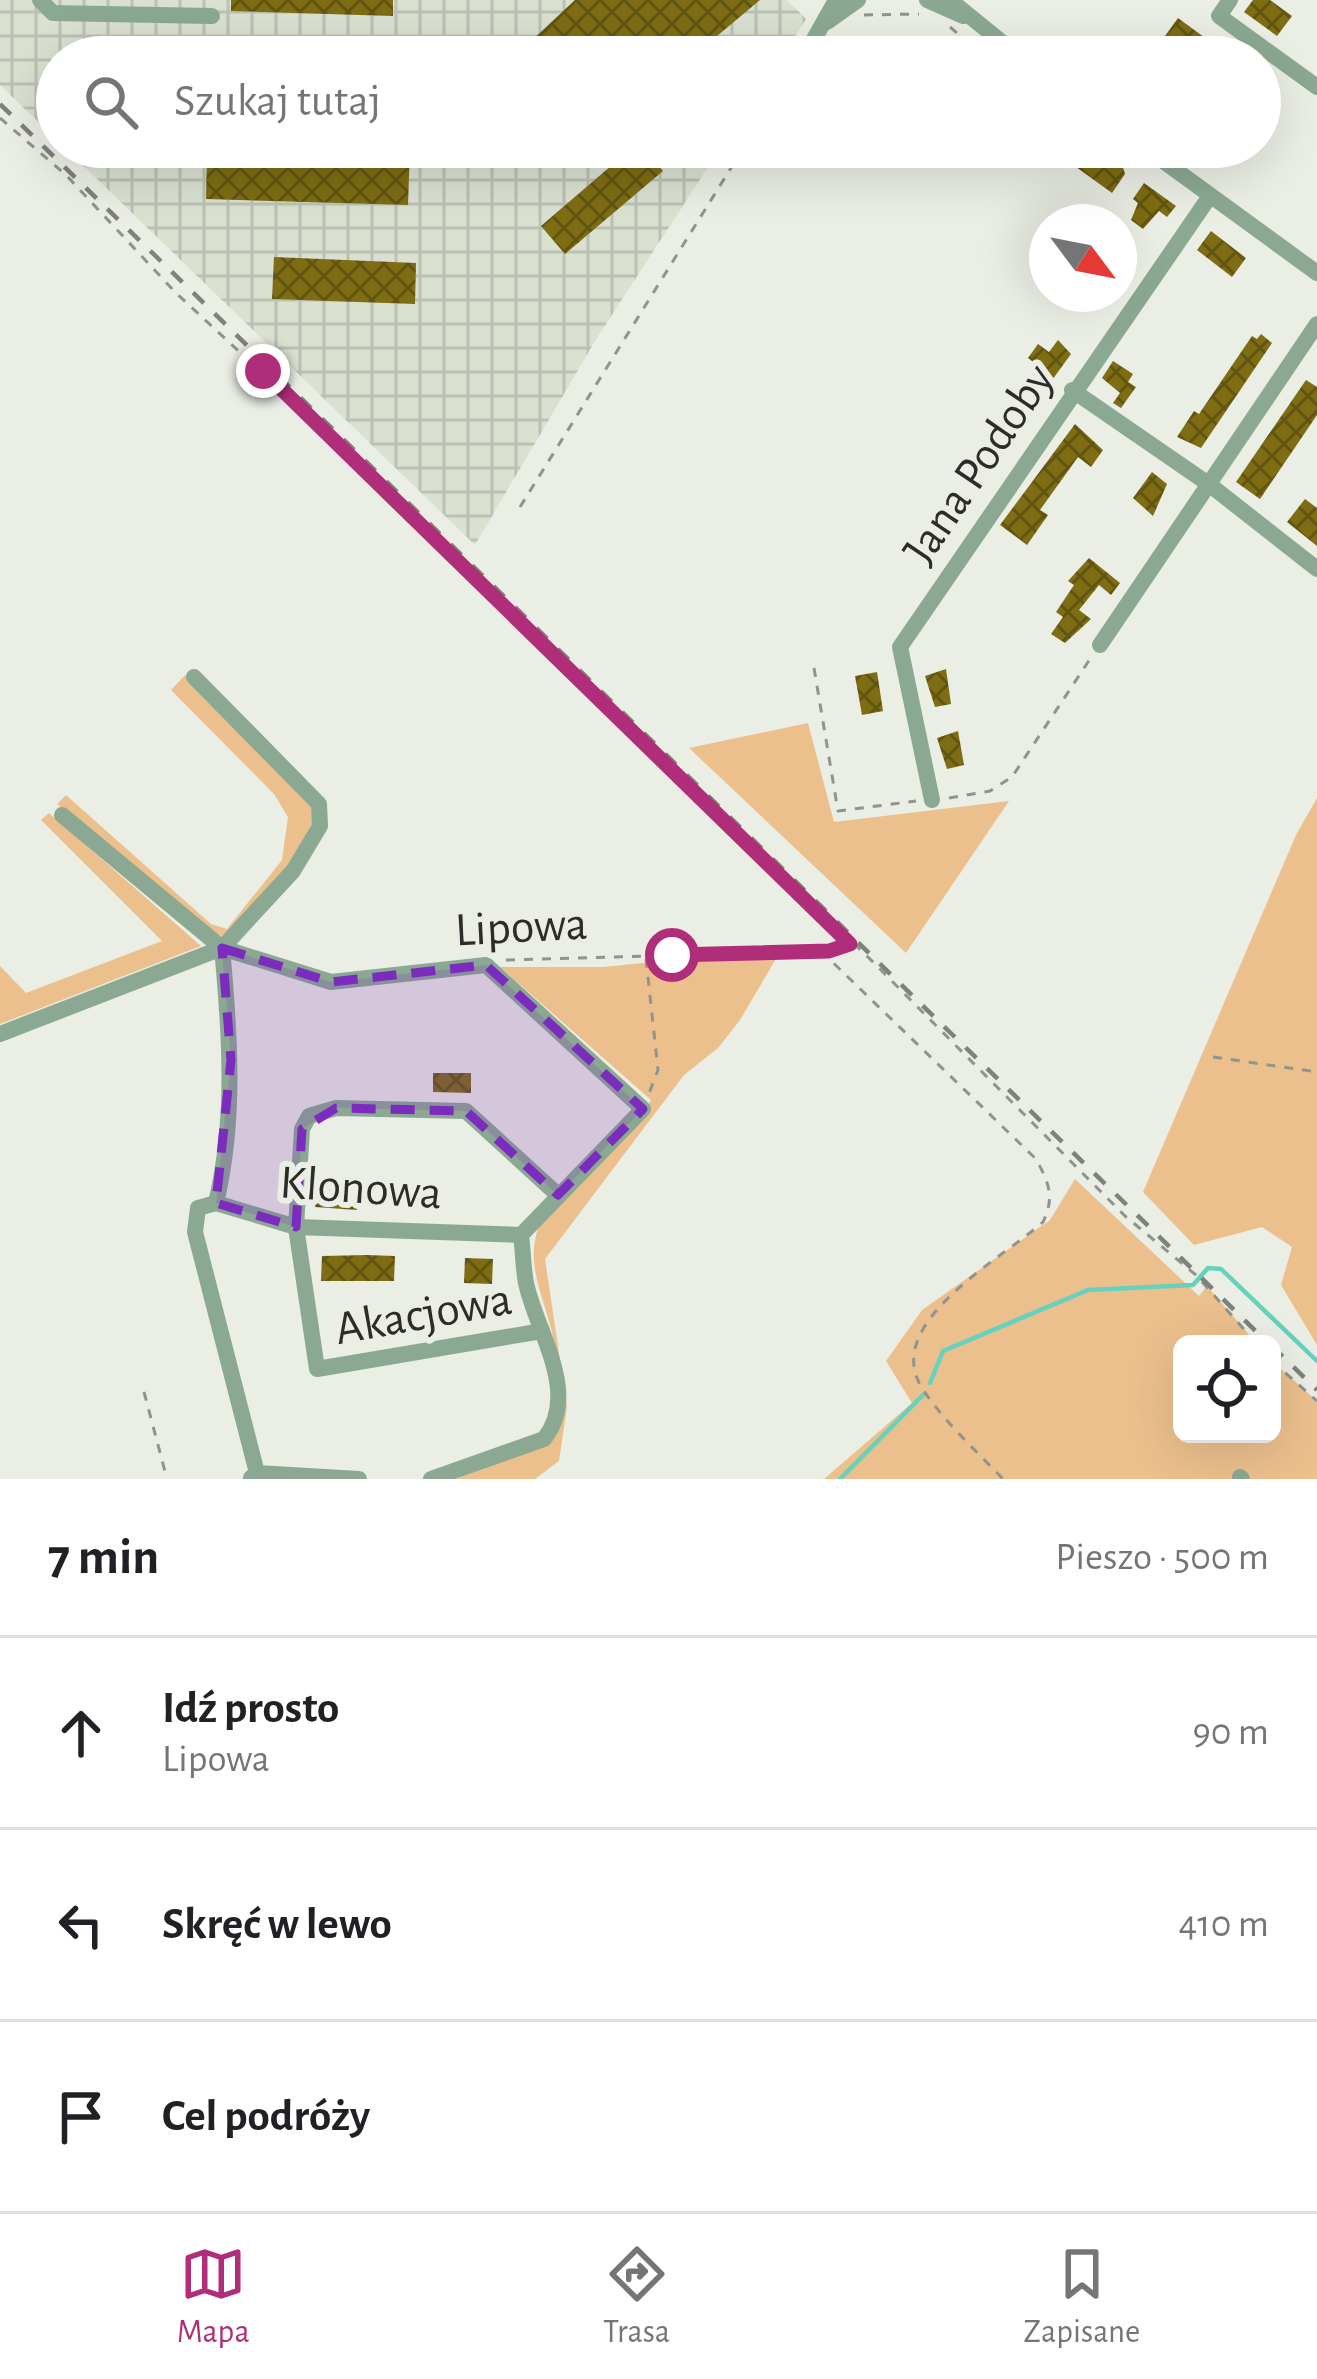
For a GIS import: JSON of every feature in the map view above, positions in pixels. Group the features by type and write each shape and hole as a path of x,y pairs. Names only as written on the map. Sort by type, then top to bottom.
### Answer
{"street":[{"path":"40,0 53,13 212,16"},
{"path":"950,0 991,36"},
{"path":"1230,0 1219,16 1247,36"},
{"path":"818,36 848,2"},
{"path":"926,8 964,16"},
{"path":"1281,61 1317,87"},
{"path":"1172,168 1317,273"},
{"name":"Jana Podoby","path":"932,800 900,647 1072,390 1210,196"},
{"path":"1100,645 1317,325"},
{"path":"1072,390 1210,485 1317,569"},
{"path":"0,1034 222,948 293,871 320,826 319,804 194,677"},
{"path":"62,815 222,948 231,1060 226,1158 195,1232 254,1476 359,1479"},
{"name":"Lipowa","path":"222,948 331,982 486,964"},
{"path":"431,1479 544,1438 555,1425 555,1365 526,1284 521,1234 643,1109 486,964"},
{"path":"296,1227 302,1129 309,1116 336,1108 466,1111 558,1195"},
{"name":"Klonowa","path":"207,1206 296,1227 521,1234"},
{"name":"Akacjowa","path":"296,1227 317,1370 542,1331"}],"path":[{"path":"848,2 874,18 926,8"},
{"path":"938,20 959,36"},
{"path":"0,118 36,149"},
{"path":"59,168 175,292 401,502 503,609 1124,1216 1196,1275 1249,1335"},
{"path":"520,507 730,168"},
{"name":"Lipowa","path":"486,964 511,959 646,959 698,951 829,951 850,944"},
{"path":"821,951 1036,1159 1050,1184 1050,1207 1043,1222 934,1310 919,1330 913,1354 920,1385 1003,1479"},
{"path":"643,1109 658,1070 646,959"},
{"path":"1213,1057 1317,1072"},
{"path":"1281,1368 1317,1401"},
{"path":"144,1392 167,1479"}],"highlighted area":[{"path":"222,948 331,982 486,965 643,1109 558,1195 466,1111 336,1108 302,1129 296,1227 216,1203 231,1060"}],"shaded area":[{"path":"0,0 787,0 806,19 795,36 36,36 36,120 0,85"},
{"path":"86,168 707,168 595,341 475,545"},
{"path":"185,675 309,799 315,819 282,874 222,936 208,932 57,804 66,795 211,924 227,929 282,860 288,817 274,794 171,690"},
{"path":"808,723 834,822 1009,801 906,953 689,748"},
{"path":"1317,798 1317,1345 1281,1285 1292,1247 1262,1227 1194,1245 1143,1192 1296,835"},
{"path":"49,813 201,946 0,1024 0,966 26,993 162,941 41,820"},
{"path":"699,957 777,957 740,1020 718,1048 684,1075 545,1259 567,1407 559,1461 535,1479 456,1479 548,1443 555,1358 536,1274 535,1239 541,1221 636,1124 651,1100 500,967 604,967"},
{"path":"1075,1179 1199,1296 1207,1286 1249,1335 1173,1335 1173,1443 1281,1443 1281,1369 1317,1401 1317,1479 824,1479 912,1403 886,1361 922,1310 1050,1220"}],"building":[{"path":"231,0 393,0 393,16 231,11"},
{"path":"575,0 760,0 717,36 536,36"},
{"path":"1253,0 1270,0 1292,16 1277,36 1244,12"},
{"path":"1178,18 1203,36 1165,36"},
{"path":"207,168 409,168 408,205 206,199"},
{"path":"609,168 663,171 565,254 541,226"},
{"path":"1077,168 1123,168 1125,174 1112,193"},
{"path":"1144,183 1176,206 1167,217 1159,211 1143,229 1137,224 1138,203 1133,199"},
{"path":"1211,231 1246,258 1232,277 1197,250"},
{"path":"274,257 416,263 415,304 272,299"},
{"path":"1261,334 1272,343 1201,448 1177,437 1194,411 1199,414 1252,336 1257,339"},
{"path":"1058,340 1071,354 1047,387 1034,377 1041,368 1028,358 1038,344 1049,352"},
{"path":"1113,361 1133,374 1128,382 1136,387 1121,408 1113,403 1120,393 1102,378"},
{"path":"1306,380 1317,387 1317,415 1260,499 1236,482"},
{"path":"1075,424 1103,450 1091,467 1078,457 1040,510 1048,515 1027,545 1000,525"},
{"path":"1152,472 1167,484 1153,516 1133,498"},
{"path":"1305,499 1317,508 1317,546 1287,522"},
{"path":"1089,558 1120,583 1111,595 1099,585 1079,610 1091,619 1065,643 1051,634 1063,617 1056,612 1074,585 1068,581"},
{"path":"946,669 951,704 935,707 925,676"},
{"path":"877,672 883,711 862,715 855,676"},
{"path":"958,731 964,765 947,769 937,738"},
{"path":"433,1073 471,1073 471,1093 433,1092"},
{"path":"316,1186 348,1186 348,1192 357,1192 357,1210 315,1207"},
{"path":"322,1256 395,1256 394,1281 321,1281"},
{"path":"465,1258 493,1259 492,1284 464,1283"}],"waterway":[{"path":"930,1383 943,1351 1088,1290 1193,1285 1208,1268 1221,1269 1317,1361"},
{"path":"840,1479 923,1395"}],"railway":[{"path":"0,104 36,139"},
{"path":"65,168 1260,1335"},
{"path":"1281,1355 1317,1390"}],"route":[{"path":"263,371 850,944 829,951 672,955"}]}
